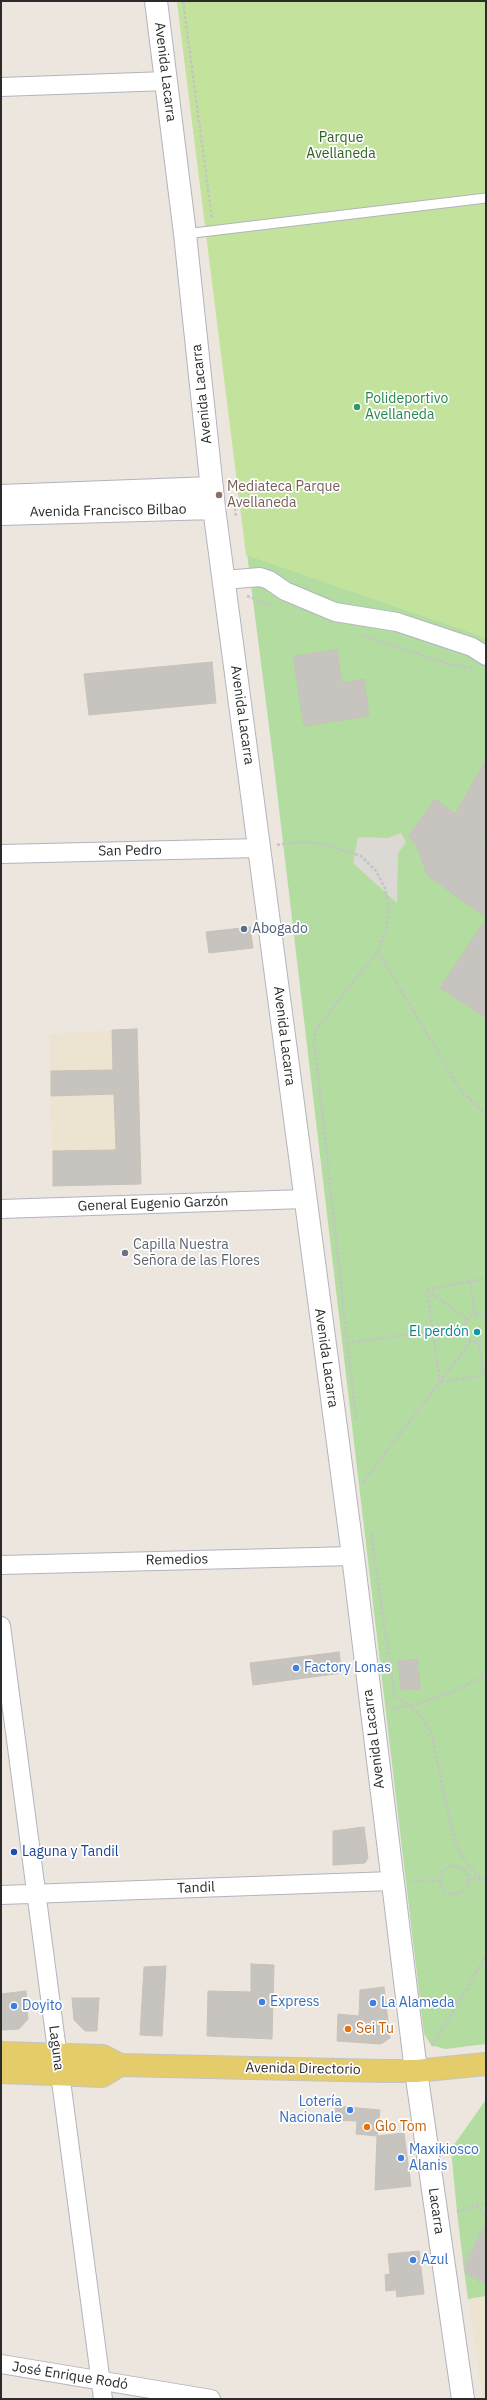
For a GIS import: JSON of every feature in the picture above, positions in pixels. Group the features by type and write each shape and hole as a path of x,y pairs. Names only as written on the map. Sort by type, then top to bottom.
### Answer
{"main road":[{"name":"Avenida Directorio","path":"1,2053 58,2064 102,2076 120,2065 416,2071 486,2064"},
{"name":"Avenida Directorio","path":"1,2072 58,2064"}],"street":[{"name":"Avenida Lacarra","path":"156,1 185,234 213,498 325,1346 416,2071"},
{"path":"1,87 167,81"},
{"name":"Avenida Francisco Bilbao","path":"1,496 213,498"},
{"name":"Avenida Francisco Bilbao","path":"1,514 213,498"},
{"path":"224,580 260,577 269,580 285,591 335,612 398,622 472,647 486,656"},
{"name":"San Pedro","path":"1,854 260,848"},
{"name":"General Eugenio Garzón","path":"1,1209 305,1199"},
{"name":"Remedios","path":"1,1565 352,1556"},
{"name":"Laguna","path":"1,1626 103,2399"},
{"name":"Tandil","path":"1,1894 392,1882"},
{"name":"Lacarra","path":"416,2071 463,2399"},
{"name":"José Enrique Rodó","path":"1,2364 211,2399"}],"lane":[{"path":"185,234 486,198"}],"path":[{"path":"183,1 214,231"},
{"path":"260,848 299,842 317,844 361,856 379,876 385,888 389,909 386,930 378,951 316,1028 314,1040 356,1420"},
{"path":"378,951 461,1091 486,1114"},
{"path":"427,1290 486,1278"},
{"path":"470,1281 475,1314"},
{"path":"427,1290 467,1319"},
{"path":"427,1290 440,1382"},
{"path":"475,1314 486,1318"},
{"path":"475,1314 467,1319 463,1328 465,1335 470,1341 479,1343 486,1340"},
{"path":"325,1346 463,1328"},
{"path":"346,1509 364,1482 470,1341"},
{"path":"440,1382 485,1375 479,1343"},
{"path":"363,1474 365,1489"},
{"path":"370,1528 394,1692 398,1698 419,1713 431,1732 453,1834 459,1852 480,1879"},
{"path":"371,1712 410,1706 456,1690 486,1675"},
{"path":"453,1865 462,1868 468,1879 465,1888 452,1894 444,1889 440,1881 445,1869 453,1865"},
{"path":"468,1879 486,1879"},
{"path":"392,1882 440,1881"},
{"path":"416,2071 453,2014 486,1956"},
{"path":"457,2212 486,2202"},
{"path":"476,2206 486,2215"},
{"path":"463,2267 486,2223"},
{"path":"464,2272 486,2285"}],"shaded area":[{"path":"401,833 406,842 398,853 397,903 353,863 358,837 388,838"},
{"path":"137,1029 141,1184 53,1185 49,1034"},
{"path":"486,2296 486,2399 483,2399 468,2299"}],"green space":[{"name":"Parque Avellaneda","path":"177,1 486,1 486,2044 445,2049 431,2045 424,2034 273,758"},
{"name":"Polideportivo Avellaneda","path":"177,1 486,1 486,638 246,555"},
{"path":"485,2101 486,2226 464,2270 451,2149"},
{"path":"464,2270 486,2283 486,2296 468,2299"}],"building":[{"path":"337,650 342,683 364,679 369,716 304,726 293,656"},
{"path":"212,662 216,703 89,715 84,674"},
{"path":"486,760 486,835 482,843 486,846 486,917 427,875 416,844 408,837 435,799 455,814"},
{"path":"486,919 486,1018 440,988"},
{"path":"250,927 253,948 209,953 206,932"},
{"path":"137,1029 141,1184 53,1186 53,1151 116,1150 114,1094 51,1096 51,1071 113,1070 112,1030"},
{"name":"Factory Lonas","path":"339,1652 342,1673 253,1685 250,1663"},
{"path":"417,1659 420,1689 401,1690 398,1661"},
{"path":"364,1827 368,1858 365,1863 333,1865 333,1831"},
{"path":"251,1964 274,1965 272,2039 207,2036 208,1991 251,1992"},
{"path":"166,1966 162,2036 140,2035 144,1967"},
{"name":"La Alameda","path":"384,1987 390,2038 381,2044 337,2041 338,2014 359,2016 360,1990"},
{"name":"Doyito","path":"26,1991 28,2019 19,2029 1,2030 1,1994"},
{"path":"72,1998 99,1998 97,2031 85,2031 74,2020"},
{"name":"Glo Tom","path":"336,2106 380,2110 377,2136 356,2134 357,2121 335,2120"},
{"path":"404,2133 411,2186 375,2190 377,2136"},
{"path":"486,2226 486,2283 464,2270"},
{"path":"419,2251 424,2294 397,2297 396,2290 386,2291 385,2275 390,2274 388,2254"}],"place":[{"name":"Polideportivo Avellaneda","path":"357,407"},
{"name":"Mediateca Parque Avellaneda","path":"219,495"},
{"name":"Abogado","path":"244,929"},
{"name":"Capilla Nuestra Señora de las Flores","path":"125,1253"},
{"name":"El perdón","path":"477,1332"},
{"name":"Factory Lonas","path":"296,1668"},
{"name":"Laguna y Tandil","path":"14,1852"},
{"name":"Express","path":"262,2002"},
{"name":"La Alameda","path":"373,2003"},
{"name":"Doyito","path":"14,2006"},
{"name":"Sei Tu","path":"348,2029"},
{"name":"Lotería Nacionale","path":"350,2110"},
{"name":"Glo Tom","path":"367,2127"},
{"name":"Maxikiosco Alanis","path":"401,2158"},
{"name":"Azul","path":"413,2260"}]}
